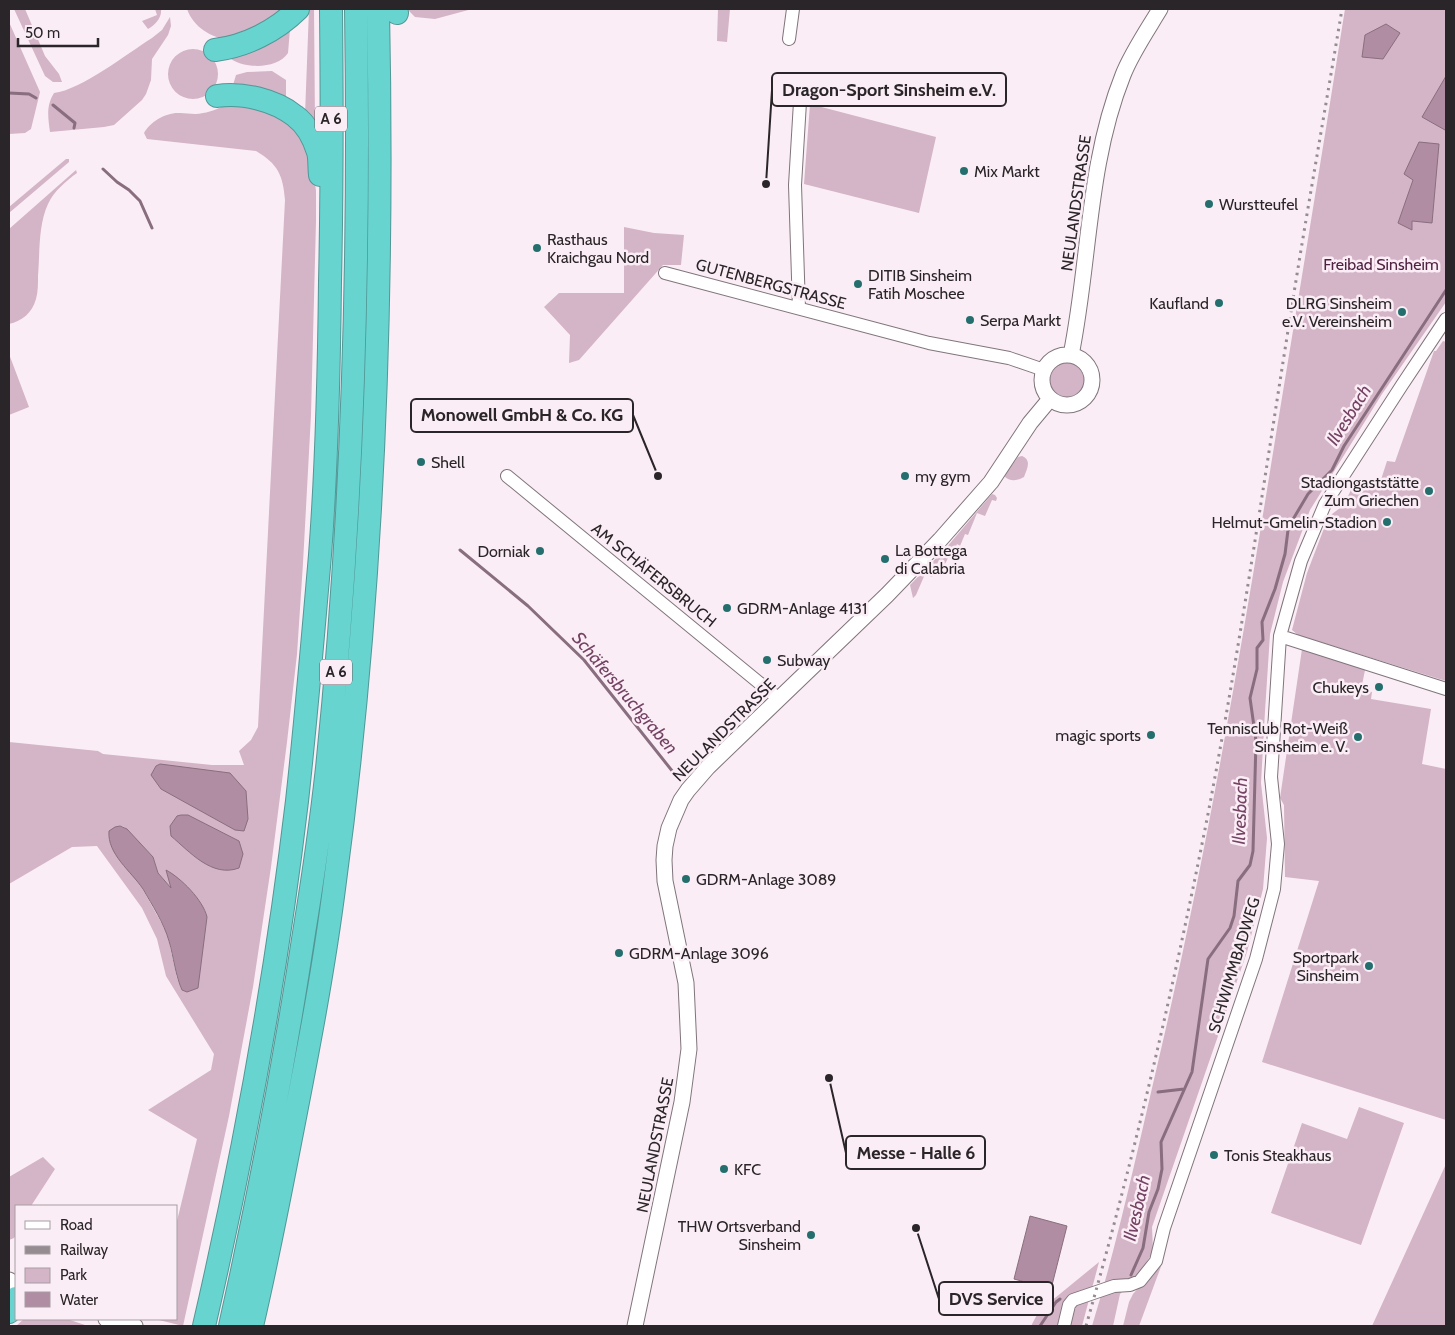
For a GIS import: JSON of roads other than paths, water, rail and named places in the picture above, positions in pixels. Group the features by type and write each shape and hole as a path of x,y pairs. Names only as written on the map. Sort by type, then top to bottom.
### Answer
{"highway":[{"path":"215,50 231,47 260,36 281,23 298,9"},
{"name":"A 6","path":"204,1326 226,1230 260,1048 283,904 309,682 328,390 331,229 330,9"},
{"name":"A 6","path":"230,1326 286,1054 327,770 343,589 352,430 357,163 356,9"},
{"path":"252,1326 283,1180 319,986 335,881 348,768 363,608 371,483 376,353 379,184 390,10"},
{"name":"A 6","path":"217,96 244,96 262,100 295,116 302,123 319,154 320,174 331,229"},
{"path":"348,768 362,711 375,593"},
{"path":"9,1312 15,1300"}],"street":[{"path":"789,39 792,9"},
{"name":"NEULANDSTRASSE","path":"1071,355 1094,184 1103,136 1123,74 1160,9"},
{"path":"799,308 795,186 800,102"},
{"name":"GUTENBERGSTRASSE","path":"665,273 929,343 1009,358 1044,370"},
{"name":"SCHWIMMBADWEG","path":"1064,1326 1069,1305 1073,1300 1114,1286 1130,1285 1140,1281 1156,1261 1164,1228 1256,960 1274,889 1278,844 1271,777 1280,636 1300,561 1325,504 1446,319"},
{"path":"1071,355 1083,361 1091,372 1091,386 1083,398 1070,404 1063,404 1050,398 1045,392 1042,385 1044,370 1052,359 1071,355"},
{"name":"NEULANDSTRASSE","path":"635,1326 682,1102 689,1049 686,982 665,881 664,860 669,828 674,814 688,790 708,767 887,596 966,512 991,482 1030,423 1050,398"},
{"name":"AM SCHÄFERSBRUCH","path":"507,476 779,699"},
{"path":"1280,636 1446,689"},
{"path":"110,1320 135,1326"}],"water":[{"path":"1386,24 1400,33 1383,59 1362,57 1365,35"},
{"path":"1446,76 1446,128 1445,130 1422,117"},
{"path":"1419,142 1439,144 1432,223 1412,221 1412,230 1398,223 1413,180 1404,174"},
{"path":"160,764 230,773 246,791 248,819 244,831 235,830 161,789 151,775 156,766"},
{"path":"188,815 239,841 243,854 239,868 220,869 202,862 171,836 170,826 177,816"},
{"path":"120,826 127,829 153,857 158,873 171,888 166,870 191,890 205,910 207,917 198,988 187,992 182,990 167,934 161,921 143,889 121,862 112,847 109,831"},
{"path":"1030,1216 1067,1226 1051,1289 1014,1279"}],"waterway":[{"name":"Schäfersbruchgraben","path":"9,93 29,94 36,98"},
{"name":"Schäfersbruchgraben","path":"53,105 75,123 74,128"},
{"name":"Schäfersbruchgraben","path":"103,169 140,201 152,228"},
{"name":"Ilvesbach","path":"1131,1275 1143,1248 1149,1212 1158,1189 1162,1169 1161,1142 1192,1072 1208,959 1230,928 1234,916 1238,881 1250,865 1253,851 1256,741 1250,698 1257,669 1257,648 1263,640 1262,622 1275,589 1285,554 1288,530 1308,494 1332,470 1344,446 1446,290"},
{"name":"Schäfersbruchgraben","path":"460,550 528,606 584,660 677,777"},
{"name":"Schäfersbruchgraben","path":"1158,1092 1184,1089"},
{"name":"Ilvesbach","path":"1040,1326 1060,1299"}],"railway":[{"path":"1086,1326 1121,1199 1152,1072 1208,814 1244,607 1299,262 1342,9"}],"place":[{"name":"Mix Markt","path":"964,171"},
{"name":"Dragon-Sport Sinsheim e.V.","path":"766,184"},
{"name":"Wurstteufel","path":"1209,204"},
{"name":"Rasthaus Kraichgau Nord","path":"537,248"},
{"name":"DITIB Sinsheim Fatih Moschee","path":"858,284"},
{"name":"Kaufland","path":"1219,303"},
{"name":"DLRG Sinsheim e.V. Vereinsheim","path":"1402,312"},
{"name":"Serpa Markt","path":"970,320"},
{"name":"Shell","path":"421,462"},
{"name":"Monowell GmbH & Co. KG","path":"658,476"},
{"name":"my gym","path":"905,476"},
{"name":"Stadiongaststätte Zum Griechen","path":"1429,491"},
{"name":"Helmut-Gmelin-Stadion","path":"1387,522"},
{"name":"Dorniak","path":"540,551"},
{"name":"La Bottega di Calabria","path":"885,559"},
{"name":"GDRM-Anlage 4131","path":"727,608"},
{"name":"Subway","path":"767,660"},
{"name":"Chukeys","path":"1379,687"},
{"name":"magic sports","path":"1151,735"},
{"name":"Tennisclub Rot-Weiß Sinsheim e. V.","path":"1358,737"},
{"name":"GDRM-Anlage 3089","path":"686,879"},
{"name":"GDRM-Anlage 3096","path":"619,953"},
{"name":"Sportpark Sinsheim","path":"1369,966"},
{"name":"Messe - Halle 6","path":"829,1078"},
{"name":"Tonis Steakhaus","path":"1214,1155"},
{"name":"KFC","path":"724,1169"},
{"name":"DVS Service","path":"916,1228"},
{"name":"THW Ortsverband Sinsheim","path":"811,1235"}],"park label":[{"name":"Freibad Sinsheim","path":"1381,264"}]}
